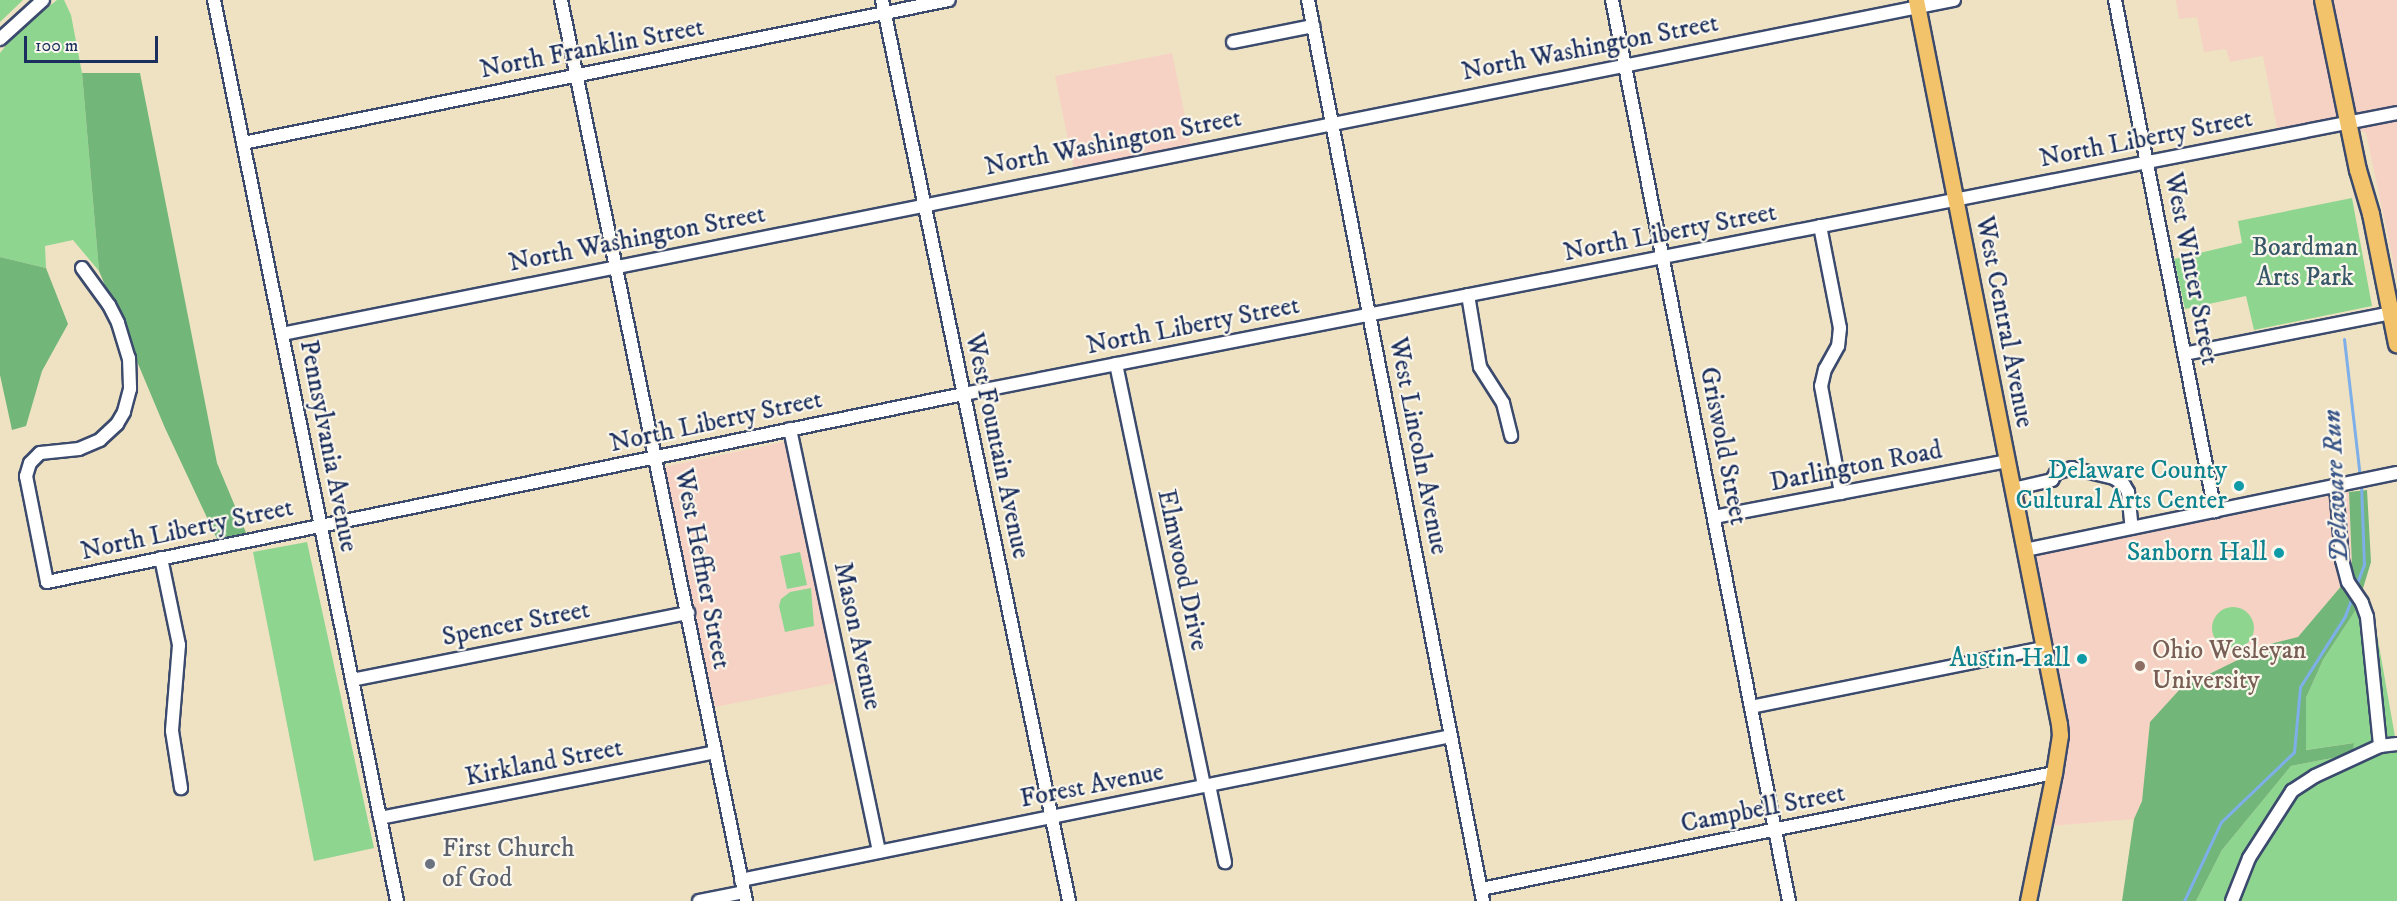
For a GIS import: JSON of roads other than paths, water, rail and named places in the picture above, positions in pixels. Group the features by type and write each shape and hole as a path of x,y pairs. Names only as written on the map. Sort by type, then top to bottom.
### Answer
{"highway":[{"path":"2323,0 2348,123 2371,214 2397,344"}],"main road":[{"name":"West Central Avenue","path":"1917,4 2060,735 2028,901"}],"street":[{"path":"0,39 43,0"},
{"name":"Pennsylvania Avenue","path":"214,0 397,901"},
{"name":"West Heffner Street","path":"561,0 744,891"},
{"name":"West Fountain Avenue","path":"882,0 1069,901"},
{"name":"North Franklin Street","path":"243,143 949,0"},
{"name":"West Lincoln Avenue","path":"1308,0 1482,895"},
{"name":"Griswold Street","path":"1612,0 1789,901"},
{"name":"North Washington Street","path":"282,333 1917,4 1954,0"},
{"name":"West Winter Street","path":"2115,0 2215,512"},
{"path":"1233,42 1313,26"},
{"name":"North Liberty Street","path":"82,268 118,323 129,358 130,389 120,418 100,440 79,449 40,453 30,463 26,476 47,582 964,394 2397,113"},
{"path":"1820,226 1840,328 1838,346 1824,369 1821,386 1841,493"},
{"path":"1468,295 1480,367 1503,404 1511,436"},
{"path":"2184,354 2391,313"},
{"name":"Elmwood Drive","path":"1116,364 1206,786 1225,862"},
{"name":"Mason Avenue","path":"790,429 879,852"},
{"name":"Darlington Road","path":"1714,517 2007,461"},
{"path":"2013,489 2052,480 2056,473 2072,468 2114,478 2124,485 2128,492 2132,528"},
{"path":"2025,550 2397,473"},
{"path":"2336,487 2342,560 2348,582 2362,603 2367,617 2380,746"},
{"path":"161,558 179,645 172,731 181,788"},
{"name":"Spencer Street","path":"352,680 688,613"},
{"path":"1751,707 2044,648"},
{"name":"Forest Avenue","path":"699,901 744,891 879,852 1451,736"},
{"path":"2232,901 2249,858 2292,791 2315,776 2380,746 2397,744"},
{"name":"Kirkland Street","path":"380,818 716,752"},
{"name":"Campbell Street","path":"1482,895 1776,830 2054,773"}],"waterway":[{"name":"Delaware Run","path":"2344,339 2360,478"},
{"name":"Delaware Run","path":"2355,588 2364,565 2361,485"},
{"name":"Delaware Run","path":"2184,901 2221,822 2294,752 2300,687 2345,616 2352,597"}],"place":[{"name":"Delaware County Cultural Arts Center","path":"2239,486"},
{"name":"Sanborn Hall","path":"2279,553"},
{"name":"Austin Hall","path":"2082,659"},
{"name":"Ohio Wesleyan University","path":"2140,666"},
{"name":"First Church of God","path":"430,864"}],"park label":[{"name":"Boardman Arts Park","path":"2305,263"}]}
